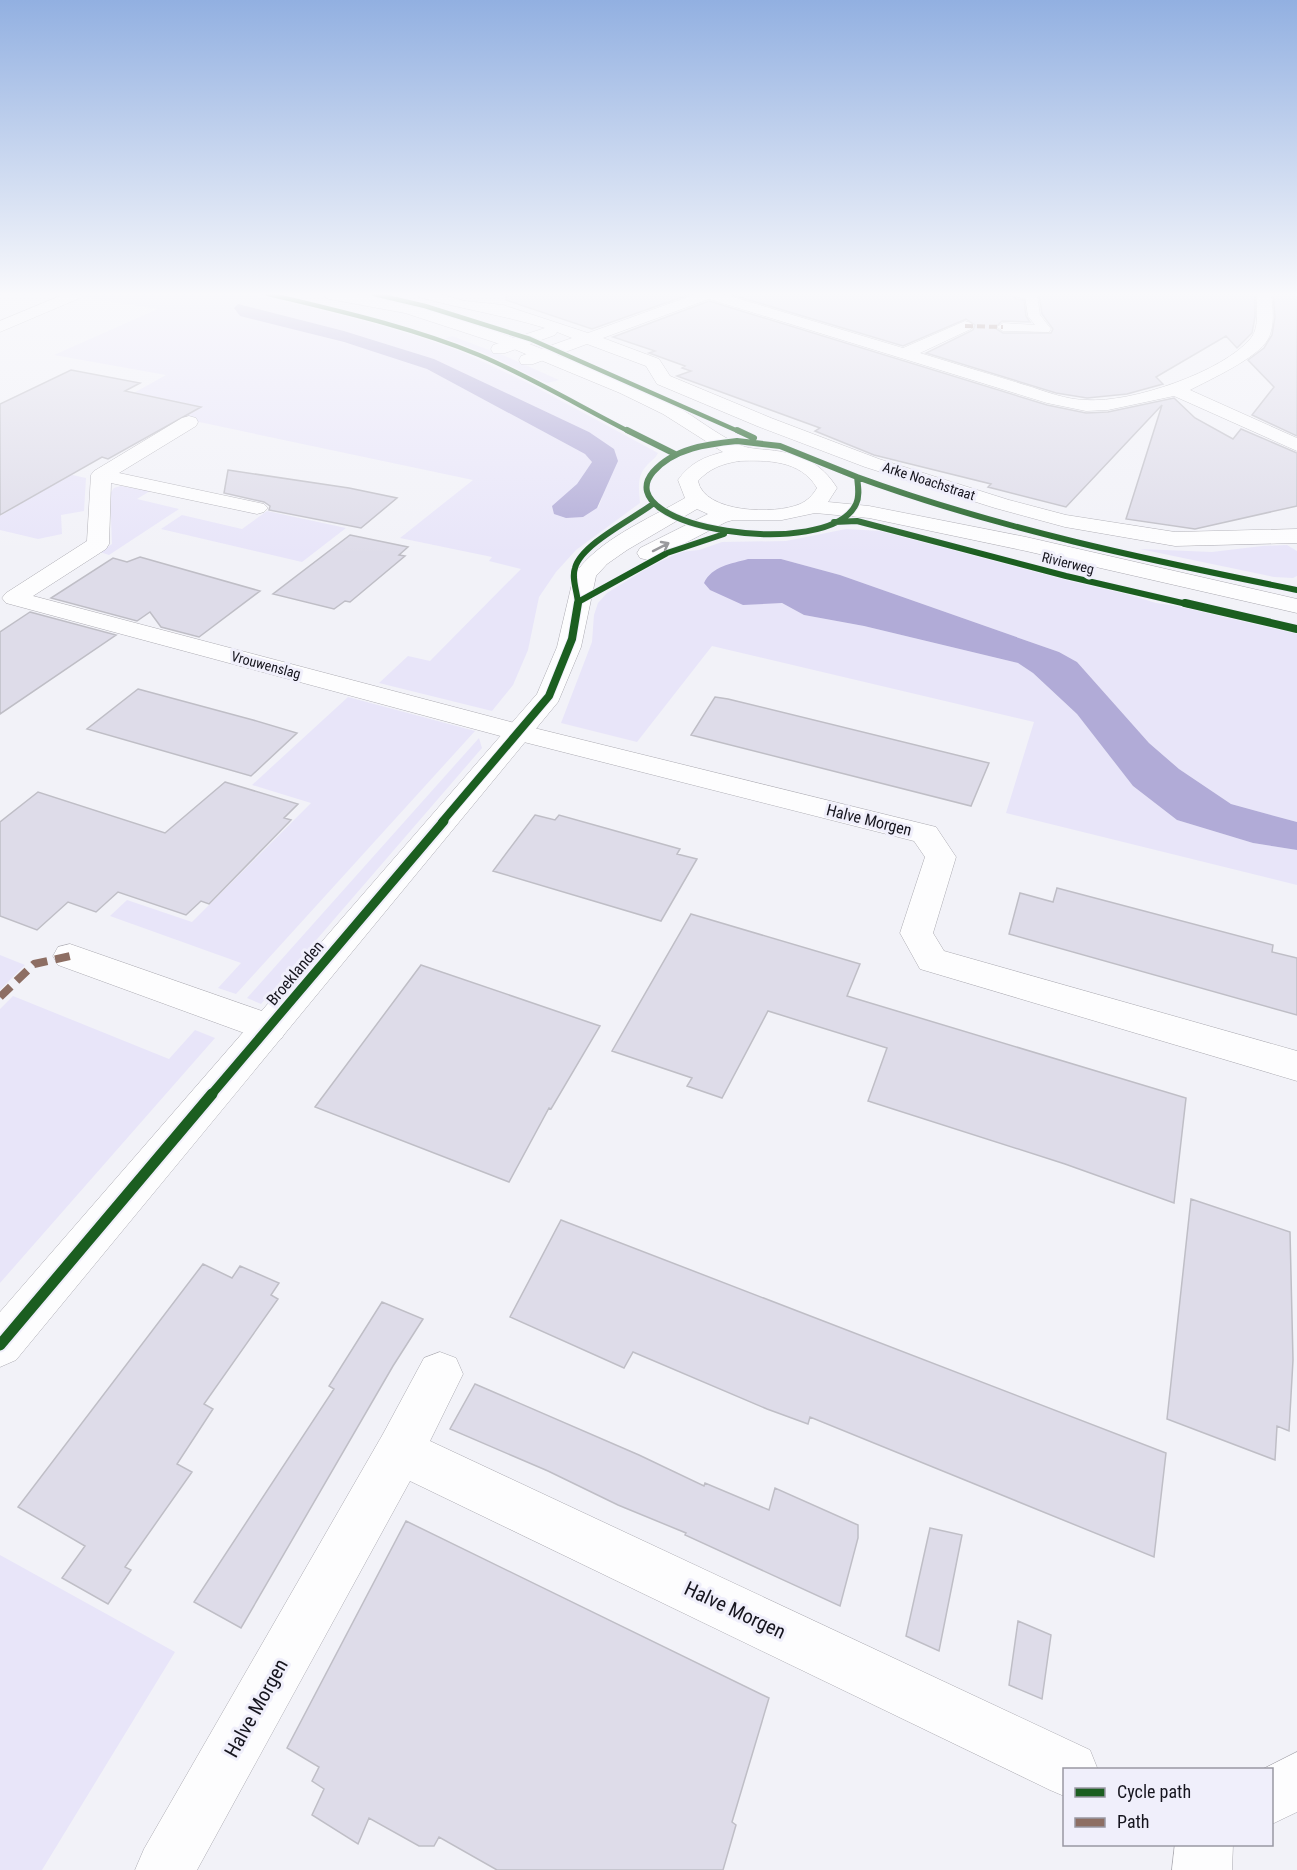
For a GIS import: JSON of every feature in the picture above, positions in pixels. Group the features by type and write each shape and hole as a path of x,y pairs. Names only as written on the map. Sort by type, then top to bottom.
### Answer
{"street":[{"path":"581,381 649,416 697,448 704,456 706,463"},
{"path":"604,381 626,389 669,410 732,449 800,462 822,477 826,488 822,498 810,507"},
{"name":"Arke Noachstraat","path":"666,381 861,459 1002,504 1065,520 1175,539 1297,536"},
{"path":"996,381 1053,399 1086,406 1108,405 1176,390 1193,381"},
{"path":"1176,390 1297,445"},
{"path":"101,475 189,422"},
{"path":"733,513 697,500 691,493 688,480 698,467 706,463 750,454"},
{"path":"101,475 257,508"},
{"name":"Vrouwenslag","path":"7,603 98,544 101,475"},
{"name":"Rivierweg","path":"826,488 843,494 905,506 1026,544"},
{"name":"Broeklanden","path":"0,1345 549,696 569,648 585,575 599,559 619,544 697,500"},
{"name":"Rivierweg","path":"733,513 759,516 786,514 810,507 869,512 1026,544 1297,606"},
{"path":"578,602 600,580 625,565 718,517 733,513"},
{"name":"Vrouwenslag","path":"7,603 518,732"},
{"name":"Halve Morgen","path":"518,732 925,834 941,857 916,933 932,960 1297,1066"},
{"path":"70,956 269,1028"},
{"name":"Halve Morgen","path":"165,1870 400,1451 440,1374"},
{"name":"Halve Morgen","path":"400,1451 1066,1768"},
{"path":"1273,1794 1297,1780"},
{"path":"1202,1870 1203,1846"}],"shaded area":[{"path":"155,381 450,381 585,454 592,462 577,484 598,508 602,498 589,432 481,381 524,381 658,453 642,473 639,482 640,503 576,550 556,572 539,597 528,650 513,685 492,711 379,683 408,656 430,661 521,569 489,561 492,557 400,538 473,480 114,404"},
{"path":"450,381 481,381 589,432 614,449 618,461 597,508 583,517 566,518 554,514 552,506 577,484 592,462 585,454"},
{"path":"0,459 86,478 84,511 61,515 62,534 38,539 0,530 0,516 29,499"},
{"path":"121,486 150,491 137,499 179,509 109,555 100,552 112,544 110,494 114,488"},
{"path":"267,511 346,528 302,562 161,529 182,515 242,529"},
{"path":"846,529 881,531 1114,590 1156,603 1198,609 1297,632 1297,822 1231,804 1179,769 1149,743 1077,662 1059,652 840,575 781,559 748,559 765,603 782,603 804,615 864,626 1018,663 1033,673 1077,714 1133,786 1177,820 1253,843 1297,850 1297,885 1006,813 1034,722 712,646 637,742 561,723 592,642 594,615 598,603 607,593 649,567 680,552 699,550 722,542 786,541"},
{"path":"1287,545 1297,551 1297,576 1293,578 1274,577 1140,549 1212,552"},
{"path":"748,559 781,559 840,575 1059,652 1077,662 1149,743 1179,769 1231,804 1297,822 1297,850 1253,843 1177,820 1133,786 1077,714 1033,673 1018,663 864,626 804,615 782,603 743,605 710,590 704,583 707,577 717,569"},
{"path":"348,697 475,731 236,994 218,988 241,963 110,916 127,900 192,922 311,803 252,785"},
{"path":"479,738 482,748 261,1004 247,998"},
{"path":"0,955 25,965 0,990"},
{"path":"13,996 169,1059 195,1030 215,1038 0,1283 0,1009"},
{"path":"0,1555 175,1652 42,1870 0,1870"}],"building":[{"path":"47,381 131,381 140,383 125,391 201,407 108,459 102,457 0,515 0,404"},
{"path":"691,381 970,381 1047,405 1086,413 1108,412 1174,398 1195,418 1233,439 1241,429 1297,453 1297,506 1195,529 1126,519 1162,405 1066,507 988,487 991,484 874,455 815,431 820,428"},
{"path":"1018,381 1160,381 1163,384 1127,394 1087,398 1056,393"},
{"path":"1268,381 1297,381 1297,436 1252,415 1274,387"},
{"path":"228,470 349,488 397,498 361,528 269,510 270,506 264,502 224,493"},
{"path":"350,535 408,547 399,555 405,556 350,602 345,601 334,609 273,594"},
{"path":"140,557 260,591 199,637 161,627 150,612 137,621 51,598 113,558 127,562"},
{"path":"30,612 116,635 0,714 0,632"},
{"path":"138,689 297,733 251,776 87,729"},
{"path":"715,697 989,763 971,806 691,735"},
{"path":"225,782 298,804 284,818 291,820 209,904 201,901 186,915 118,892 96,912 68,902 37,930 0,916 0,822 38,792 165,833"},
{"path":"535,815 555,820 559,815 680,849 677,854 697,859 661,921 493,871"},
{"path":"1057,888 1273,945 1272,952 1297,958 1297,1015 1009,934 1020,893 1053,902"},
{"path":"691,914 860,964 847,996 1186,1098 1174,1203 1065,1164 868,1101 887,1048 768,1011 722,1098 687,1086 692,1078 612,1051"},
{"path":"421,965 600,1026 551,1109 549,1108 509,1182 315,1107"},
{"path":"1191,1199 1290,1232 1293,1360 1289,1431 1277,1426 1275,1460 1167,1419"},
{"path":"561,1220 1166,1453 1154,1557 810,1417 808,1424 767,1409 633,1352 624,1368 510,1317"},
{"path":"203,1264 232,1278 240,1266 279,1283 271,1295 278,1299 204,1404 213,1409 177,1464 192,1472 125,1567 131,1570 108,1604 62,1578 85,1546 18,1507"},
{"path":"382,1302 423,1319 393,1366 241,1628 194,1602 334,1389 329,1386"},
{"path":"475,1384 639,1455 704,1486 705,1483 769,1510 775,1488 858,1525 858,1538 840,1606 685,1535 686,1533 450,1429"},
{"path":"406,1521 769,1698 732,1822 736,1825 723,1870 497,1870 439,1837 434,1846 419,1846 369,1818 358,1844 312,1815 324,1789 312,1781 319,1767 287,1748"},
{"path":"930,1528 962,1535 939,1651 906,1636"},
{"path":"1018,1621 1051,1635 1042,1699 1009,1685"}],"marked path":[{"path":"0,997 34,964 70,956"}],"cycle path":[{"path":"534,381 675,454"},
{"path":"626,381 754,438"},
{"path":"857,476 857,480 858,485 857,501 853,509 844,517 814,529 776,534 730,533 697,525 658,506 649,498 645,488 648,479 660,465 687,451 737,441 773,444 787,449 820,463 846,473 859,478 924,500 1016,526 1109,550 1297,590"},
{"path":"0,1345 549,696 568,651 575,627 578,603 574,575 576,564 596,543 654,503"},
{"path":"834,522 857,521 1066,576 1297,629"},
{"path":"578,602 667,553 724,534"}]}
